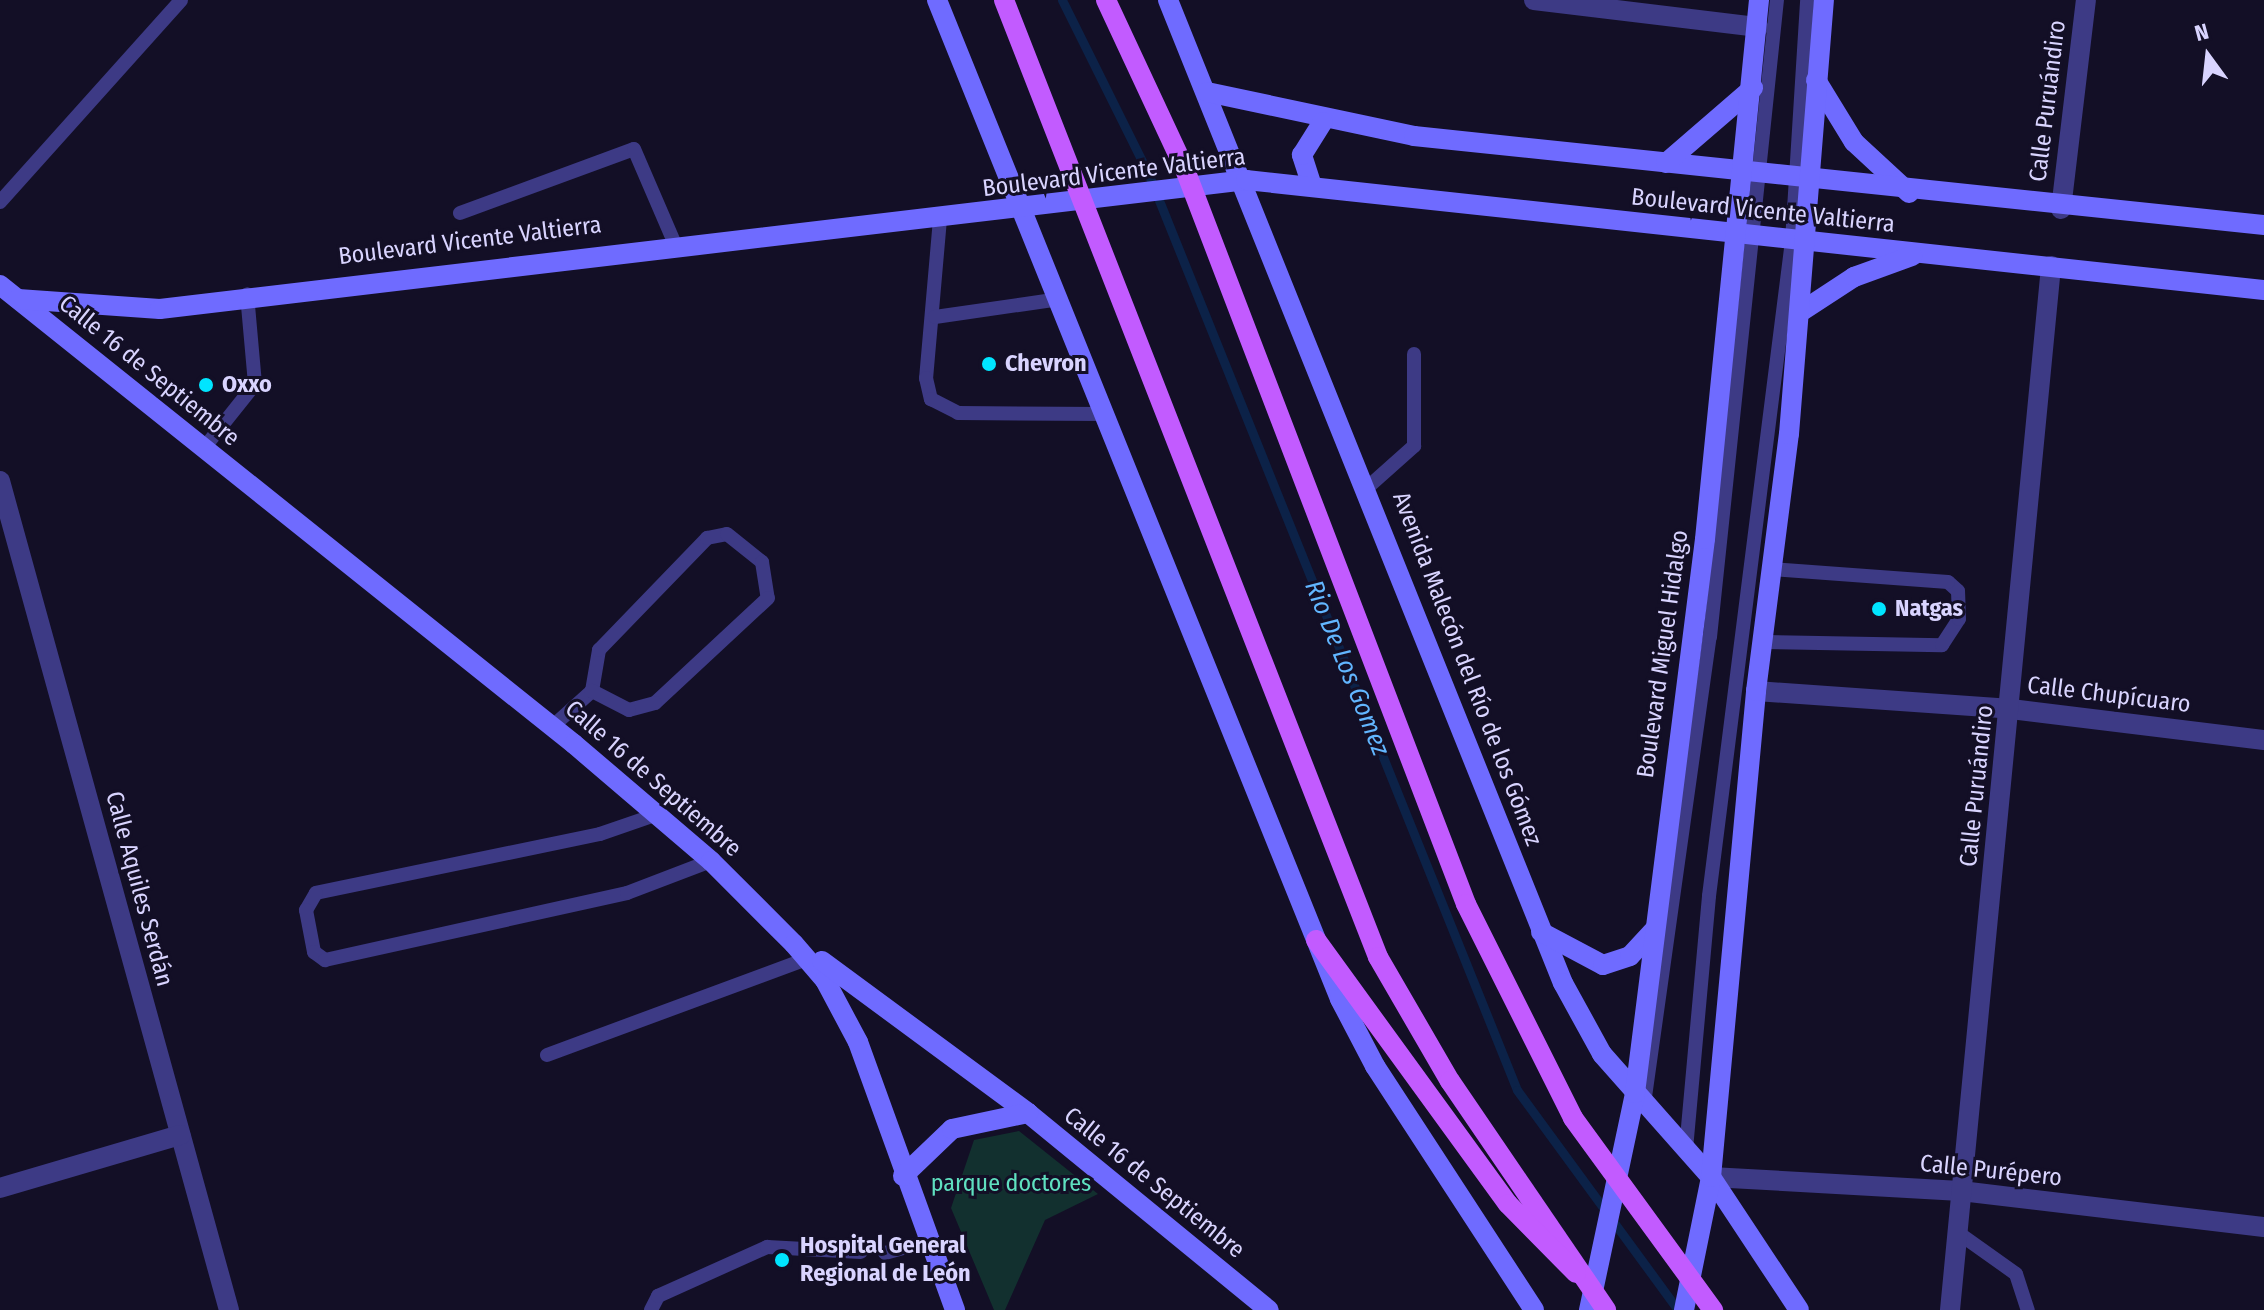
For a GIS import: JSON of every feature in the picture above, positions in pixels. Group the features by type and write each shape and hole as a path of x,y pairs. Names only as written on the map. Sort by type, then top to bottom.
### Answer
{"main road":[{"path":"1004,0 1378,957 1450,1081 1606,1310"},
{"path":"1106,0 1184,167 1466,904 1573,1118 1713,1310"},
{"path":"1316,940 1508,1204 1547,1251 1587,1282"}],"street":[{"path":"937,0 1025,210 1316,940 1375,1066 1534,1310"},
{"name":"Avenida Malecón del Río de los Gómez","path":"1168,0 1207,92 1237,180 1368,487 1541,932 1582,1021 1640,1098 1711,1177 1799,1310"},
{"path":"1534,0 1758,27"},
{"name":"Boulevard Miguel Hidalgo","path":"1589,1310 1628,1136 1640,1098 1654,930 1752,175 1753,88 1759,0"},
{"path":"1684,1310 1711,1177 1756,691 1799,313 1798,242 1824,0"},
{"name":"Calle Puruándiro","path":"2061,209 2086,0"},
{"path":"1815,79 1854,142 1909,193"},
{"path":"1666,163 1753,88"},
{"name":"Boulevard Vicente Valtierra","path":"1207,92 1323,122 1909,193 2264,225"},
{"path":"1312,186 1302,155 1323,122"},
{"name":"Boulevard Vicente Valtierra","path":"9,303 160,309 247,294 674,242 1052,208 1237,180 1312,186 1744,237 1942,254 2264,290"},
{"path":"1799,313 1854,277 1942,254"},
{"name":"Calle Puruándiro","path":"1950,1310 2011,709 2051,266"},
{"name":"Calle 16 de Septiembre","path":"0,285 9,303 204,448 553,726 711,861 807,959 822,961 1028,1113 1269,1310"},
{"name":"Calle Aquiles Serdán","path":"0,481 229,1310"},
{"name":"Calle Chupícuaro","path":"1756,691 2011,709 2264,740"},
{"path":"1541,932 1603,965 1630,956 1654,930"},
{"path":"807,959 858,1042 903,1176 955,1310"},
{"path":"903,1176 952,1129 1028,1113"},
{"path":"0,1188 180,1135"},
{"name":"Calle Purépero","path":"1711,1177 1961,1191 2264,1227"}],"lane":[{"path":"0,202 181,0"},
{"path":"1752,175 1777,0"},
{"path":"1804,181 1807,0"},
{"path":"460,213 634,149 674,242"},
{"path":"940,219 935,317 926,378 937,405 958,413 1104,414"},
{"path":"1640,1098 1710,637 1744,237"},
{"path":"1686,1149 1712,865 1798,242"},
{"path":"204,448 255,384 247,294"},
{"path":"935,317 1060,299"},
{"path":"1368,487 1414,446 1414,354"},
{"path":"553,726 592,691 599,650 707,538 727,534 762,562 768,598 655,703 629,710 592,691"},
{"path":"1762,642 1942,645 1959,619 1958,591 1948,582 1770,569"},
{"path":"658,814 600,834 316,893 306,910 314,952 325,960 627,893 711,861"},
{"path":"547,1055 807,959"},
{"path":"1957,1232 2016,1274 2028,1310"},
{"path":"885,1253 928,1241"},
{"path":"651,1310 658,1296 767,1247 861,1252"}],"green space":[{"name":"parque doctores","path":"1019,1131 1098,1194 1045,1220 1005,1310 994,1310 951,1208 974,1140"}],"waterway":[{"name":"Rio De Los Gomez","path":"1062,0 1148,173 1517,1090 1678,1310"}],"place":[{"name":"Chevron","path":"989,364"},
{"name":"Oxxo","path":"206,385"},
{"name":"Natgas","path":"1879,609"},
{"name":"Hospital General Regional de León","path":"782,1260"}]}
